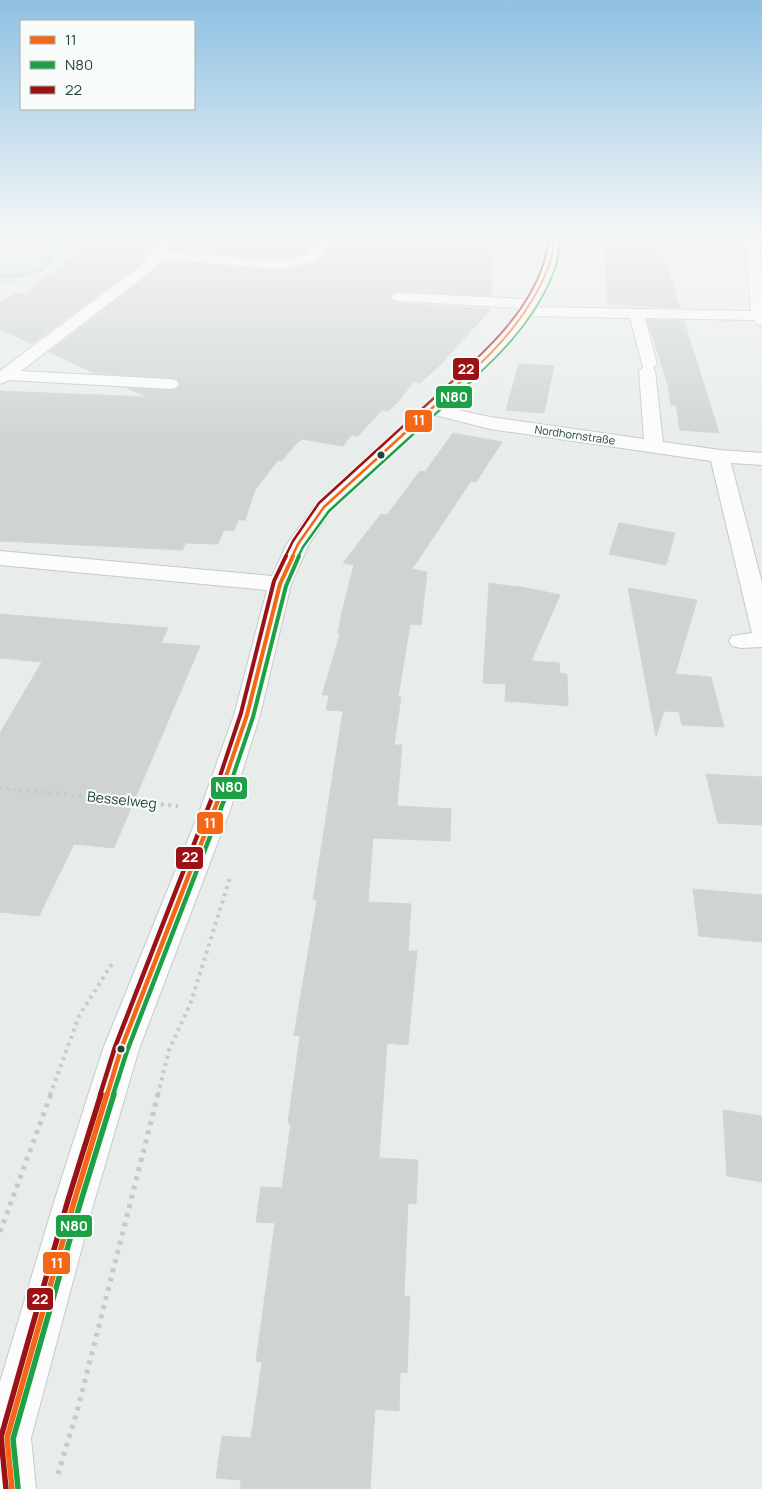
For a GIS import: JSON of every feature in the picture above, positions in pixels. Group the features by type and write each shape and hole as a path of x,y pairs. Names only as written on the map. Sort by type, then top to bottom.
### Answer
{"street":[{"path":"2,377 94,307"},
{"path":"12,1489 4,1444 71,1211 121,1049 215,810 247,715 280,584 298,544 324,507 496,350 528,307"},
{"path":"537,307 761,317"},
{"path":"636,313 648,368 654,447"},
{"path":"2,377 170,384"},
{"name":"Nordhornstraße","path":"432,409 490,423 720,456 762,459"},
{"path":"720,456 755,637"},
{"path":"0,558 280,584"}],"path":[{"name":"Besselweg","path":"0,788 215,810"},
{"path":"57,1480 78,1408 169,1050 190,1005 231,872"}],"building":[{"path":"0,307 81,307 32,344 0,329"},
{"path":"106,307 491,309 440,365 420,383 414,381 398,402 388,411 382,410 358,436 351,435 343,446 302,439 281,461 278,460 255,490 245,520 238,520 234,531 224,530 218,544 186,543 182,550 0,541 0,391 147,397 127,388 176,390 181,384 176,378 94,373 49,352"},
{"path":"647,320 684,321 719,433 680,430 676,405 671,405 668,385"},
{"path":"519,364 554,366 544,413 506,410"},
{"path":"453,433 502,442 476,482 471,481 412,569 427,572 421,625 410,624 398,697 401,697 394,745 402,745 397,806 451,809 450,841 373,838 368,902 411,904 408,951 417,951 408,1045 387,1043 379,1158 418,1160 416,1204 408,1203 404,1296 410,1296 407,1373 400,1372 399,1411 375,1409 370,1489 240,1489 241,1480 216,1478 222,1436 251,1438 262,1362 256,1361 275,1223 256,1222 261,1187 282,1188 291,1123 288,1123 300,1036 294,1035 317,900 313,900 343,711 326,710 329,695 322,695 340,635 338,634 342,612 354,565 343,563 381,514 387,515 420,471 425,472"},
{"path":"619,523 675,533 666,565 609,554"},
{"path":"489,583 517,586 560,595 531,661 559,663 560,673 567,674 568,706 505,701 506,684 483,683"},
{"path":"628,588 697,600 675,674 711,677 724,727 682,725 679,712 664,711 656,737"},
{"path":"0,614 168,628 161,643 200,646 114,848 74,844 39,916 0,912 0,733 42,662 0,658"},
{"path":"706,774 762,777 762,825 718,823"},
{"path":"693,889 762,895 762,942 699,936"},
{"path":"723,1110 762,1116 762,1182 727,1176"}],"transit line":[{"name":"22","path":"6,1489 1,1437 68,1200 115,1047 209,808 241,713 274,581 293,541 319,503 491,346 521,307"},
{"name":"11","path":"12,1489 7,1438 74,1202 121,1049 215,810 247,715 280,584 298,544 324,507 496,350 528,307"},
{"name":"N80","path":"18,1488 13,1439 80,1204 127,1051 221,812 253,717 286,586 303,547 329,511 501,354 535,307"}]}
